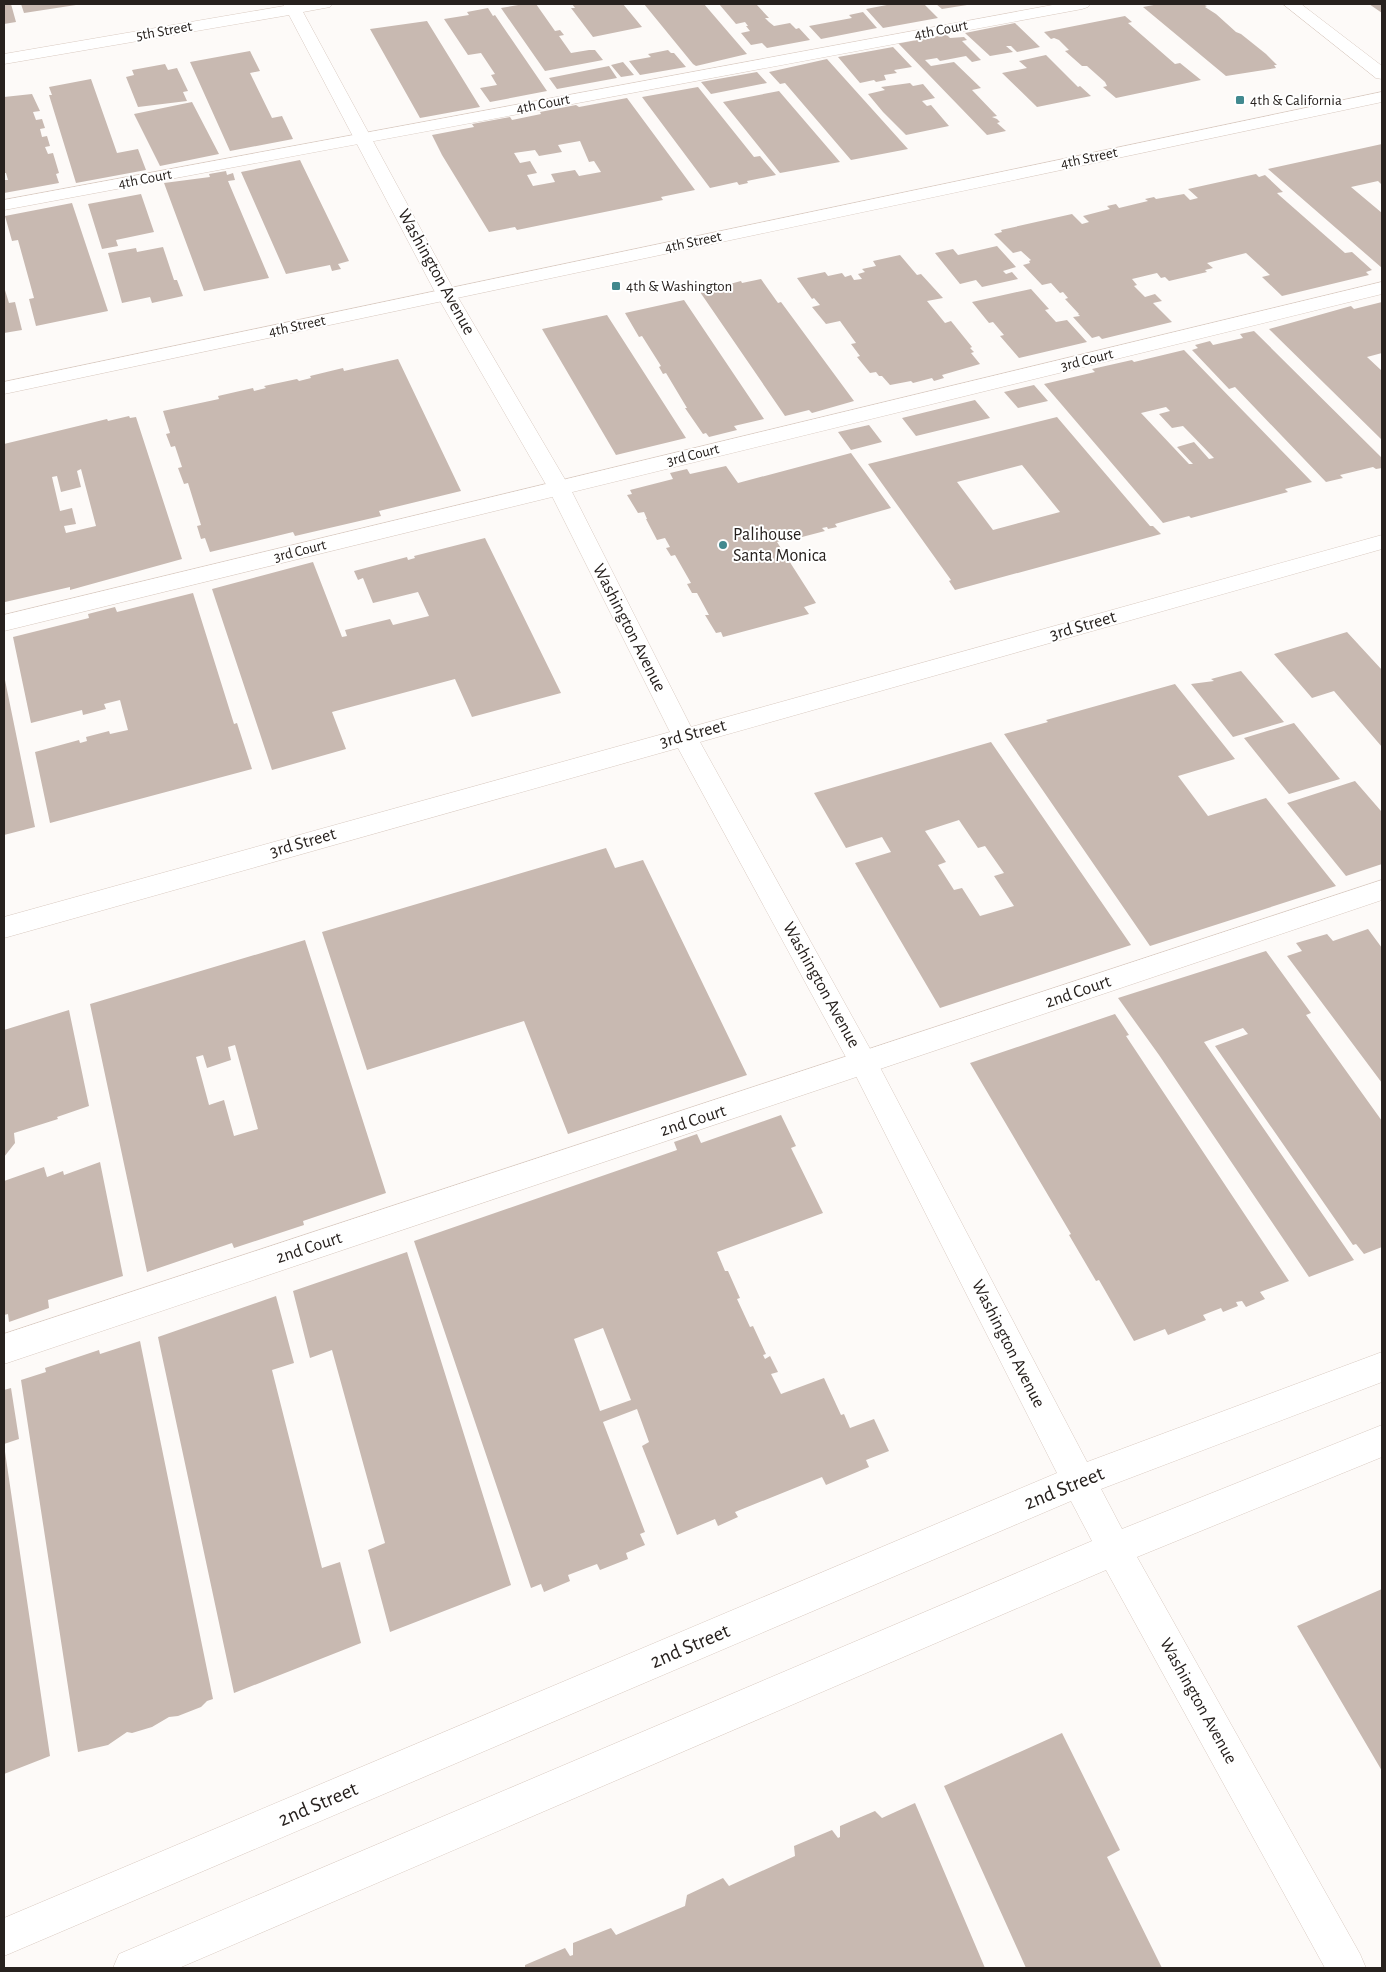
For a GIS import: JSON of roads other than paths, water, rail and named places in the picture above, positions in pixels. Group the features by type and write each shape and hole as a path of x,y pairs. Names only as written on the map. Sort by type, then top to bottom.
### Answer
{"street":[{"name":"5th Street","path":"4,59 292,6 324,4"},
{"name":"4th Court","path":"4,205 1082,4"},
{"path":"1291,4 1382,74"},
{"name":"Washington Avenue","path":"292,6 446,294 558,488 684,736 864,1064 1114,1549 1346,1968"},
{"name":"4th Street","path":"4,388 1382,96"},
{"name":"3rd Court","path":"4,623 1382,288"},
{"name":"3rd Street","path":"4,928 1382,542"},
{"name":"2nd Court","path":"4,1349 1382,890"},
{"name":"2nd Street","path":"4,1937 1079,1481 1382,1367"},
{"path":"133,1968 1114,1549 1382,1441"}],"place":[{"name":"4th & California","path":"1240,100"},
{"name":"4th & Washington","path":"616,286"},
{"name":"Palihouse Santa Monica","path":"723,545"}]}
